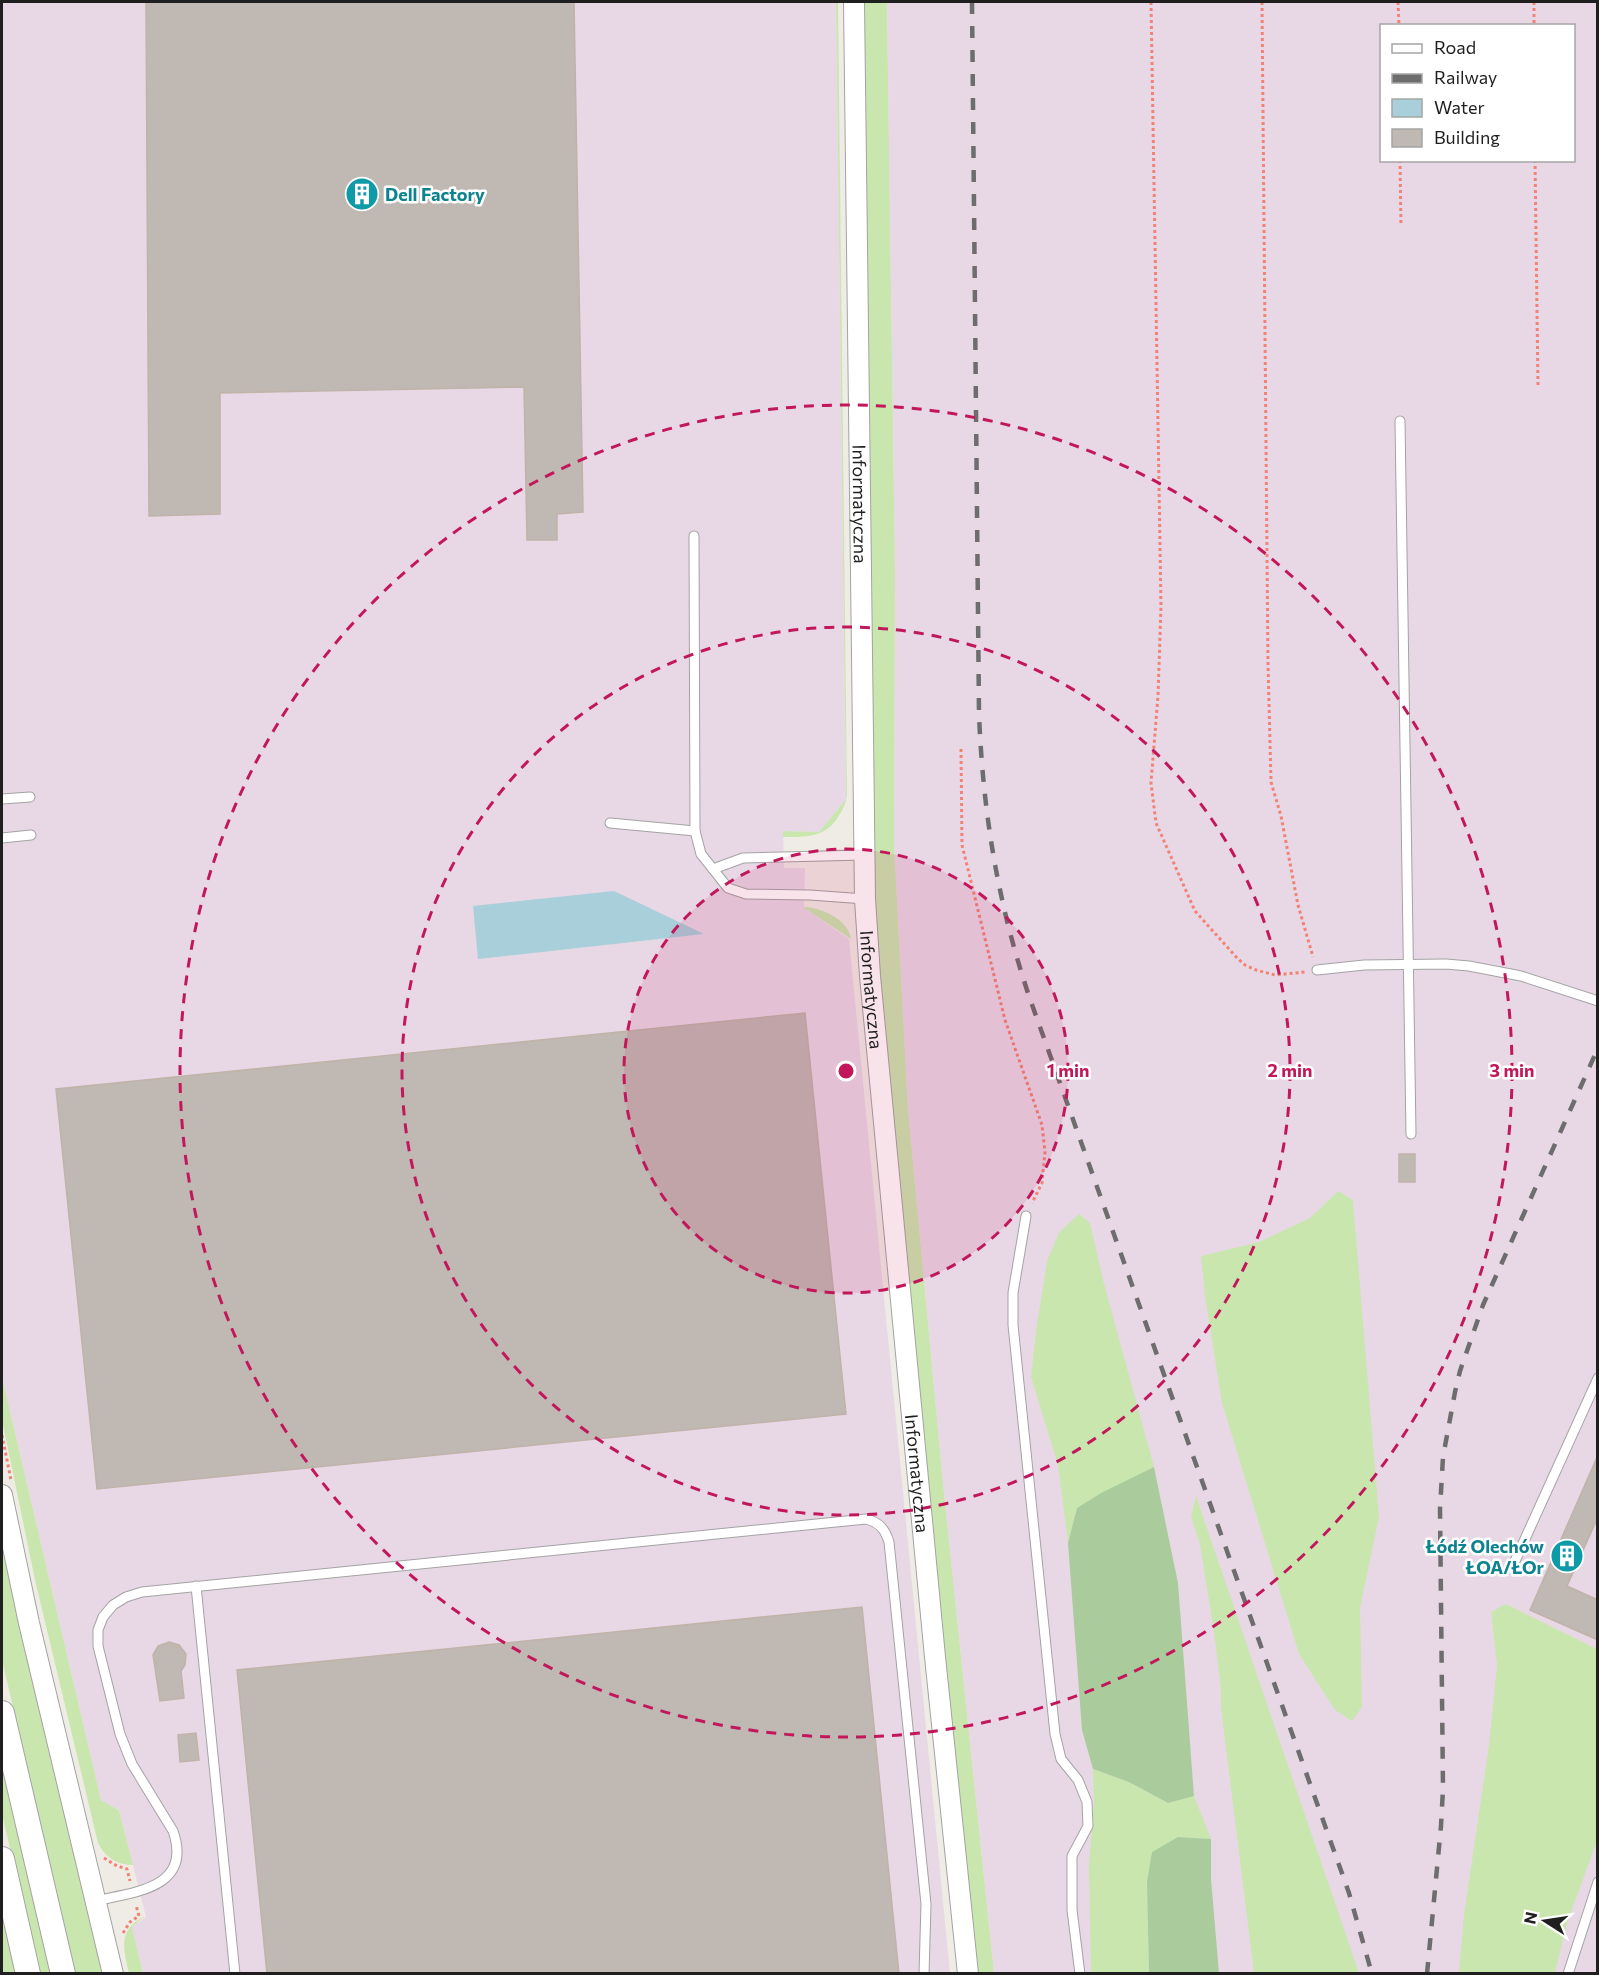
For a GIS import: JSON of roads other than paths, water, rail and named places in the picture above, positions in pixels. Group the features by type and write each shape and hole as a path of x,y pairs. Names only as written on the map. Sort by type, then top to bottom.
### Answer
{"street":[{"name":"Informatyczna","path":"854,2 865,899 871,988 935,1657 968,1974"},
{"path":"2,1495 29,1623 112,1974"},
{"path":"2,1713 63,1974"},
{"path":"2,1859 28,1974"}],"lane":[{"path":"1400,421 1411,1134"},
{"path":"694,536 695,831 701,854 728,888 746,894 865,899"},
{"path":"2,799 30,797"},
{"path":"610,823 695,831"},
{"path":"2,838 31,835"},
{"path":"713,869 743,858 864,855"},
{"path":"1317,970 1364,965 1470,966 1521,976 1598,1001"},
{"path":"1026,1216 1013,1293 1013,1325 1055,1734 1060,1759 1078,1780 1088,1802 1088,1826 1072,1856 1072,1910 1080,1974"},
{"path":"1515,1561 1598,1378"},
{"path":"95,1901 155,1886 164,1881 170,1873 178,1855 178,1843 173,1831 132,1764 120,1734 98,1646 98,1630 103,1617 113,1605 126,1597 142,1592 196,1586 866,1519 873,1521 886,1532 889,1542 926,1904 924,1974"},
{"path":"196,1586 236,1974"},
{"path":"1568,1974 1598,1881"}],"water":[{"path":"614,891 704,934 478,959 473,906"}],"railway":[{"path":"972,2 979,714 988,823 1001,894 1030,999 1349,1893 1372,1974"},
{"path":"1427,1974 1443,1789 1440,1509 1443,1457 1455,1392 1483,1305 1598,1048"}],"place":[{"name":"Dell Factory","path":"362,194"},
{"name":"Łódź Olechów ŁOA/ŁOr","path":"1567,1556"}]}
